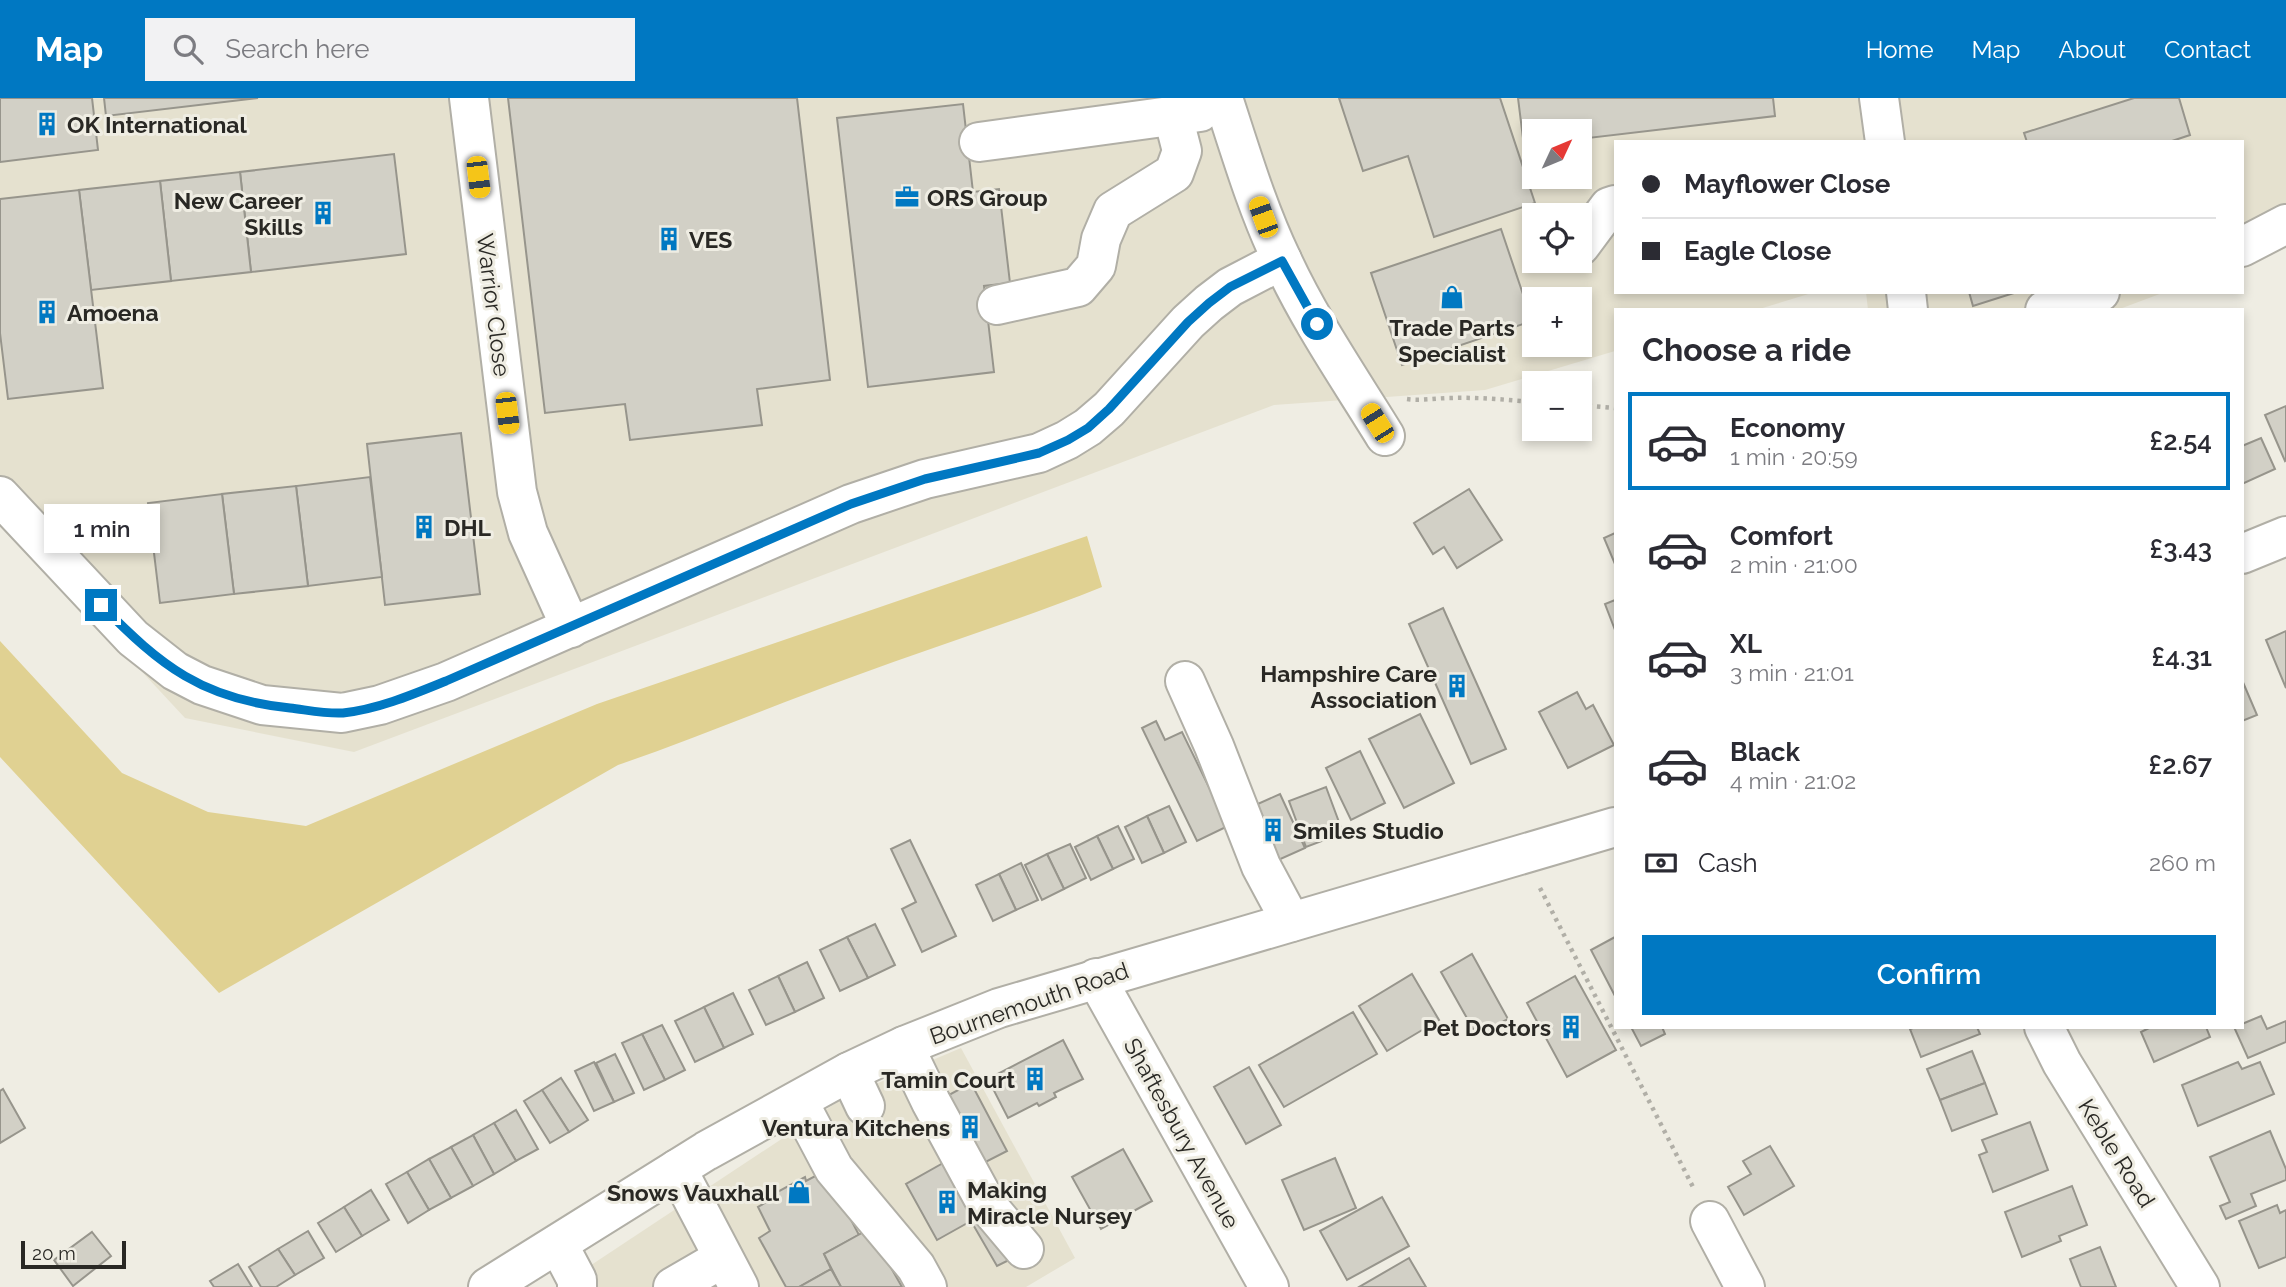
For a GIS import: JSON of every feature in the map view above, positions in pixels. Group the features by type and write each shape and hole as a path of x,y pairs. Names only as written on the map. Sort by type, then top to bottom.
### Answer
{"street":[{"name":"Warrior Close","path":"469,98 517,492 528,533 571,628"},
{"path":"1879,98 1880,140"},
{"path":"979,142 1174,116 1225,103 1242,160 1282,261 1385,436"},
{"path":"997,305 1078,287 1096,266 1101,239 1113,211 1174,173 1182,151 1174,116"},
{"path":"1592,230 1609,207 1614,205"},
{"path":"2244,246 2286,225"},
{"path":"0,496 133,638 174,671 202,685 262,705 342,713 380,705 446,681 851,504 925,479 1039,453 1068,440 1088,428 1109,409 1188,322 1209,303 1230,287 1282,261"},
{"path":"2051,308 2094,294"},
{"path":"2244,553 2286,536"},
{"path":"1185,681 1214,746 1261,866 1291,922"},
{"name":"Bournemouth Road","path":"488,1287 677,1169 849,1072 904,1046 999,1008 1096,978 1614,827"},
{"name":"Shaftesbury Avenue","path":"1096,978 1133,1070 1269,1287"},
{"name":"Keble Road","path":"2045,1029 2187,1283"},
{"path":"904,1046 987,1205 1024,1249"},
{"path":"849,1072 866,1106"},
{"path":"798,1101 834,1169 916,1268 927,1287"},
{"path":"673,1287 731,1272 677,1169"},
{"path":"1710,1221 1745,1287"},
{"path":"558,1244 577,1280 577,1287"}],"path":[{"path":"1355,388 1369,381 1378,383 1387,393 1418,401 1450,398 1522,401"},
{"path":"1592,406 1614,408"},
{"path":"1523,854 1710,1221"}],"shaded area":[{"path":"0,98 2286,98 2286,248 2244,263 2244,140 1614,140 1614,294 1808,294 1763,308 1614,308 1614,351 1548,371 1522,371 1522,379 1485,390 1274,405 354,752 185,718 0,519"},
{"path":"1866,294 2160,294 2122,308 1868,308"},
{"path":"1087,536 1102,587 618,765 219,993 0,757 0,641 122,773 208,812 306,826 597,704"},
{"path":"961,1048 1075,1258 1026,1287 558,1287 845,1097"}],"building":[{"name":"OK International","path":"0,98 92,98 98,150 0,162"},
{"path":"104,98 258,98 106,116"},
{"name":"VES","path":"508,98 797,98 830,380 757,389 762,425 630,440 625,404 545,413"},
{"path":"1339,98 1500,98 1522,164 1522,189 1530,189 1535,203 1522,203 1522,207 1434,237 1408,156 1363,171"},
{"path":"1518,98 1773,98 1775,116 1592,138 1592,119 1522,119 1522,130"},
{"path":"2134,98 2179,98 2190,135 2175,140 2026,140 2024,133"},
{"path":"963,104 973,192 999,189 1010,283 984,286 994,372 868,387 837,118"},
{"name":"New Career Skills","path":"394,154 406,254 251,272 240,172"},
{"path":"240,172 251,272 171,281 160,181"},
{"path":"160,181 171,281 91,290 79,190"},
{"name":"Amoena","path":"79,190 103,388 8,399 0,333 0,199"},
{"name":"Trade Parts Specialist","path":"1501,229 1522,291 1522,324 1402,365 1371,273"},
{"path":"1970,294 2011,294 1973,306"},
{"path":"2286,406 2286,460 2285,461 2265,415"},
{"name":"DHL","path":"461,433 480,594 385,605 367,444"},
{"path":"2261,438 2275,469 2244,483 2244,445"},
{"path":"370,477 382,577 308,586 296,486"},
{"path":"296,486 308,586 234,594 222,494"},
{"path":"1469,489 1502,540 1457,568 1444,547 1433,554 1414,523"},
{"path":"222,494 234,594 160,603 148,503"},
{"path":"1614,533 1614,562 1604,538"},
{"path":"1614,600 1614,627 1605,604"},
{"name":"Hampshire Care Association","path":"1443,608 1506,749 1471,764 1409,624"},
{"path":"2286,631 2286,688 2266,640"},
{"path":"2244,685 2257,715 2244,720"},
{"path":"1577,692 1586,709 1593,705 1614,745 1568,768 1539,712"},
{"path":"1420,714 1454,783 1404,808 1369,739"},
{"path":"1156,721 1165,740 1182,732 1228,826 1197,841 1142,728"},
{"path":"1360,751 1385,803 1351,820 1326,768"},
{"path":"1326,787 1343,833 1306,847 1289,801"},
{"name":"Smiles Studio","path":"1280,794 1305,848 1267,865 1242,811"},
{"path":"1169,806 1186,842 1164,853 1147,816"},
{"path":"1147,816 1164,853 1142,863 1125,827"},
{"path":"1118,826 1134,859 1113,869 1097,836"},
{"path":"1097,836 1113,869 1091,880 1075,847"},
{"path":"910,840 956,936 922,952 902,909 916,902 891,849"},
{"path":"1070,844 1086,878 1064,889 1047,854"},
{"path":"1047,854 1064,889 1042,900 1025,865"},
{"path":"1021,863 1038,900 1016,910 999,874"},
{"path":"999,874 1016,910 993,921 976,885"},
{"path":"875,924 895,965 868,978 847,937"},
{"path":"847,937 868,978 840,991 820,950"},
{"path":"1614,938 1614,994 1591,950"},
{"path":"1472,954 1508,1019 1477,1036 1441,972"},
{"path":"807,962 824,998 795,1012 778,976"},
{"path":"1412,974 1439,1020 1387,1051 1359,1006"},
{"path":"778,976 795,1012 766,1025 749,990"},
{"name":"Pet Doctors","path":"1575,976 1616,1050 1567,1077 1527,1003"},
{"path":"733,993 753,1034 724,1048 704,1007"},
{"path":"704,1007 724,1048 695,1062 675,1021"},
{"path":"1353,1012 1377,1054 1284,1107 1259,1065"},
{"path":"2261,1016 2267,1029 2286,1021 2286,1042 2248,1058 2235,1029 2244,1029 2244,1023"},
{"path":"662,1025 685,1070 665,1080 642,1034"},
{"path":"1632,1029 1663,1029 1665,1034 1641,1046"},
{"path":"1910,1029 1978,1029 1980,1034 1921,1057"},
{"path":"2147,1029 2207,1029 2210,1037 2154,1062 2141,1032"},
{"path":"642,1034 665,1080 644,1090 622,1043"},
{"name":"Tamin Court","path":"1063,1040 1083,1079 1054,1093 1056,1097 1039,1106 1037,1103 1008,1118 988,1079"},
{"path":"1972,1051 1985,1083 1940,1100 1927,1069"},
{"path":"615,1054 634,1093 614,1102 596,1063"},
{"path":"594,1062 614,1102 594,1111 575,1071"},
{"path":"2238,1062 2242,1069 2260,1062 2274,1094 2198,1126 2182,1085"},
{"path":"1249,1067 1281,1125 1246,1144 1214,1087"},
{"path":"561,1078 588,1120 569,1132 542,1090"},
{"name":"Ventura Kitchens","path":"971,1083 1007,1151 970,1170 934,1103"},
{"path":"1985,1083 1997,1114 1952,1131 1940,1100"},
{"path":"3,1089 25,1128 0,1143 0,1091"},
{"path":"542,1090 569,1132 550,1143 524,1101"},
{"path":"516,1110 538,1149 516,1161 494,1123"},
{"path":"2030,1122 2048,1170 1993,1192 1979,1155 1987,1152 1982,1140"},
{"path":"494,1123 516,1161 494,1174 473,1135"},
{"path":"2270,1131 2286,1169 2286,1180 2251,1194 2256,1206 2226,1219 2220,1206 2230,1202 2210,1157"},
{"path":"473,1135 494,1174 473,1186 451,1147"},
{"path":"1770,1146 1794,1186 1744,1215 1728,1187 1751,1174 1743,1161"},
{"path":"451,1147 473,1186 451,1198 429,1159"},
{"path":"1123,1149 1152,1201 1101,1229 1072,1177"},
{"name":"Making Miracle Nursey","path":"952,1158 1009,1260 997,1266 971,1221 937,1240 906,1184"},
{"path":"1335,1158 1356,1208 1304,1230 1282,1180"},
{"path":"429,1159 451,1198 429,1210 407,1172"},
{"path":"407,1172 429,1210 408,1223 386,1184"},
{"path":"821,1173 827,1174 859,1235 824,1254 831,1269 799,1287 786,1287 759,1238 770,1231 758,1207 770,1200 768,1197 805,1177 806,1181"},
{"path":"2072,1186 2087,1225 2059,1236 2061,1241 2022,1257 2005,1212"},
{"path":"371,1190 389,1220 362,1236 344,1207"},
{"path":"1382,1197 1409,1246 1347,1280 1320,1231"},
{"path":"2277,1205 2280,1213 2286,1210 2286,1257 2259,1268 2239,1221"},
{"path":"344,1207 362,1236 336,1252 318,1223"},
{"path":"869,1229 902,1287 841,1287 824,1254"},
{"path":"308,1231 324,1258 295,1275 278,1249"},
{"path":"92,1232 111,1256 73,1286 54,1260"},
{"path":"2100,1247 2116,1287 2081,1287 2070,1259"},
{"path":"278,1249 295,1275 276,1287 261,1287 249,1267"},
{"path":"1409,1258 1426,1287 1359,1287"},
{"path":"238,1264 252,1287 214,1287 210,1281"},
{"path":"831,1269 841,1287 799,1287"}],"place":[{"name":"OK International","path":"47,124"},
{"name":"ORS Group","path":"907,197"},
{"name":"New Career Skills","path":"323,213"},
{"name":"VES","path":"669,239"},
{"name":"Trade Parts Specialist","path":"1452,297"},
{"name":"Amoena","path":"47,312"},
{"name":"DHL","path":"424,527"},
{"name":"Hampshire Care Association","path":"1457,686"},
{"name":"Smiles Studio","path":"1273,830"},
{"name":"Pet Doctors","path":"1571,1027"},
{"name":"Tamin Court","path":"1035,1079"},
{"name":"Ventura Kitchens","path":"970,1127"},
{"name":"Snows Vauxhall","path":"799,1192"},
{"name":"Making Miracle Nursey","path":"947,1202"}],"route":[{"path":"101,605 133,638 174,671 227,695 262,705 342,713 380,705 446,681 851,504 925,479 1039,453 1068,440 1088,428 1109,409 1188,322 1209,303 1230,287 1282,261 1317,324"}]}
